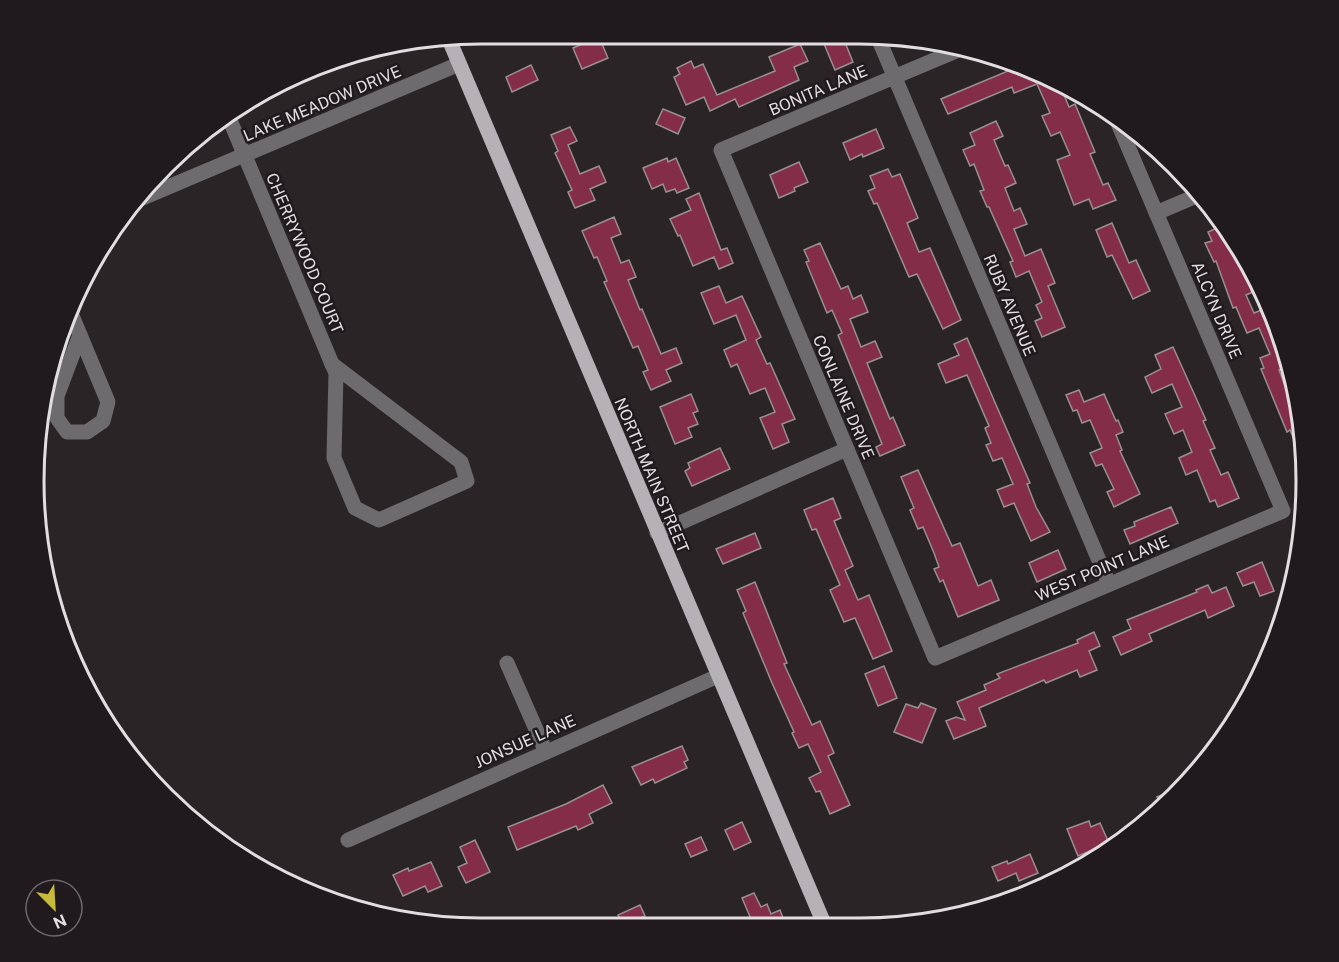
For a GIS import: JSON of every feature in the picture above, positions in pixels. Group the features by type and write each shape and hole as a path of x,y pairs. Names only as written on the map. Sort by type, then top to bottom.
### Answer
{"main road":[{"name":"NORTH MAIN STREET","path":"451,44 822,919"}],"street":[{"name":"RUBY AVENUE","path":"881,44 1109,585"},
{"name":"BONITA LANE","path":"721,150 950,53"},
{"name":"LAKE MEADOW DRIVE","path":"151,194 459,64"},
{"name":"CHERRYWOOD COURT","path":"231,122 244,155 332,364 336,373 334,458 355,508 380,520 467,481 461,462 332,364"},
{"name":"ALCYN DRIVE","path":"1122,133 1283,511"},
{"name":"CONLAINE DRIVE","path":"721,150 935,658"},
{"path":"1156,213 1191,198"},
{"path":"74,321 108,402 103,421 87,432 67,432 57,418 57,396 80,335"},
{"path":"657,533 847,449"},
{"name":"WEST POINT LANE","path":"935,658 1283,511"},
{"path":"507,663 546,752"},
{"name":"JONSUE LANE","path":"348,840 718,676"}],"building":[{"path":"585,43 602,43 608,58 582,69 573,48"},
{"path":"824,43 845,43 853,62 835,70"},
{"path":"800,44 808,61 794,67 799,80 739,107 735,99 710,111 704,97 686,105 674,77 680,74 677,68 691,61 694,68 703,64 717,95 775,71 769,57"},
{"path":"531,65 538,80 512,92 506,77"},
{"path":"1009,71 1064,95 1069,107 1075,104 1095,152 1090,154 1103,185 1108,183 1116,200 1093,209 1089,199 1074,205 1057,160 1070,155 1060,132 1051,136 1042,116 1050,113 1037,84 1014,93 1012,87 948,114 941,99"},
{"path":"663,109 685,118 678,134 656,124"},
{"path":"996,121 1003,136 994,140 1005,166 1008,165 1016,183 1005,188 1014,211 1020,208 1027,224 1014,229 1025,256 1041,249 1055,283 1048,286 1065,327 1042,337 1035,321 1042,318 1036,305 1042,302 1029,271 1016,277 1010,262 1013,261 980,191 984,190 974,164 970,166 963,150 975,145 970,133"},
{"path":"570,127 577,141 568,145 580,174 599,166 606,182 590,189 595,200 575,208 568,192 572,190 555,153 558,151 551,135"},
{"path":"876,129 884,148 850,160 843,143"},
{"path":"667,158 668,162 676,158 689,188 677,193 675,189 666,192 663,184 652,189 643,168"},
{"path":"799,162 808,182 779,198 770,175"},
{"path":"888,169 892,177 900,174 918,218 907,223 919,252 930,248 961,320 943,329 917,274 909,277 877,203 874,204 868,191 875,188 870,176"},
{"path":"699,193 721,250 727,248 733,263 719,269 714,257 693,266 680,235 678,236 670,219 691,210 686,199"},
{"path":"614,217 621,234 611,238 621,263 629,260 636,277 628,280 640,310 642,309 661,354 676,348 682,363 666,370 671,381 651,390 643,372 648,370 638,346 633,348 604,282 607,281 597,257 594,258 582,231"},
{"path":"1112,223 1129,263 1136,260 1150,291 1133,299 1112,255 1107,257 1096,230"},
{"path":"1215,229 1222,238 1252,292 1246,295 1254,313 1260,310 1262,314 1281,368 1279,370 1287,396 1294,438 1290,430 1287,432 1261,369 1264,368 1260,358 1270,354 1259,328 1247,333 1236,307 1233,308 1216,261 1214,262 1205,243 1212,241 1208,232"},
{"path":"820,243 841,289 848,286 853,299 861,295 868,312 850,319 861,347 875,341 882,357 867,363 890,419 893,417 905,445 880,456 876,447 882,444 838,335 842,333 832,310 827,313 806,262 809,261 804,250"},
{"path":"719,286 726,303 742,296 761,337 756,340 767,364 770,363 795,419 782,424 789,442 773,449 760,418 775,412 765,388 750,394 737,364 731,367 724,350 746,340 736,315 714,324 701,293"},
{"path":"967,338 1030,483 1027,484 1036,507 1050,532 1031,541 1014,503 1004,507 997,490 1013,484 1002,458 993,461 986,445 991,443 985,428 989,426 967,375 946,383 938,364 959,355 954,344"},
{"path":"1173,347 1206,420 1203,421 1215,448 1210,450 1221,475 1228,472 1239,498 1218,507 1215,500 1210,502 1197,470 1186,475 1179,458 1192,452 1183,430 1174,434 1165,414 1182,407 1172,384 1152,393 1145,377 1161,369 1155,355"},
{"path":"1079,390 1084,402 1104,394 1123,432 1116,435 1122,450 1120,451 1140,494 1114,507 1107,492 1114,489 1102,464 1096,466 1090,453 1102,448 1090,420 1082,423 1077,410 1073,411 1066,395"},
{"path":"691,394 698,411 693,413 698,424 688,428 692,437 675,444 660,407"},
{"path":"720,448 730,469 692,486 685,471 690,468 688,463"},
{"path":"918,470 952,546 960,543 978,586 991,580 999,600 958,617 943,580 940,582 934,569 939,567 934,553 923,527 918,529 910,510 914,508 901,477"},
{"path":"833,498 841,518 834,521 853,566 845,570 858,600 869,595 892,651 873,659 855,618 844,622 830,590 840,585 816,529 812,530 804,510"},
{"path":"1171,507 1178,523 1130,544 1124,530 1135,526 1134,522"},
{"path":"755,533 761,548 723,564 716,549"},
{"path":"1058,550 1066,569 1037,582 1029,563"},
{"path":"1262,562 1274,591 1260,596 1254,582 1243,586 1237,573"},
{"path":"755,582 787,663 784,664 812,725 820,721 834,753 828,756 850,805 830,814 820,791 816,792 809,778 821,772 808,744 799,748 743,613 746,611 737,590"},
{"path":"1208,585 1212,593 1226,587 1234,606 1208,618 1205,610 1149,634 1152,641 1121,655 1113,637 1131,629 1127,620 1197,592 1196,590"},
{"path":"1094,632 1100,646 1089,651 1097,670 1080,677 1077,670 1046,683 1044,680 979,708 986,726 954,739 946,721 956,717 965,720 957,702 986,690 984,685 1000,678 997,674 1078,643 1077,640"},
{"path":"884,666 897,698 878,706 865,674"},
{"path":"921,703 936,709 922,743 894,732 906,704 918,708"},
{"path":"682,746 688,760 684,762 687,768 655,783 653,779 641,785 632,767"},
{"path":"603,785 612,803 589,814 593,823 578,830 576,826 517,850 508,827 566,804"},
{"path":"1089,821 1091,827 1100,823 1108,840 1078,856 1067,829"},
{"path":"742,822 751,842 734,850 725,830"},
{"path":"701,837 707,850 691,857 685,844"},
{"path":"475,840 490,872 466,883 458,867 467,863 460,847"},
{"path":"1030,854 1038,873 1019,881 1016,873 998,881 992,867 1007,861 1008,864"},
{"path":"431,862 442,886 428,892 425,886 403,896 393,875"},
{"path":"754,893 761,907 767,904 771,914 780,910 783,919 751,919 742,898"},
{"path":"640,905 645,916 639,919 620,919 618,915"}]}
